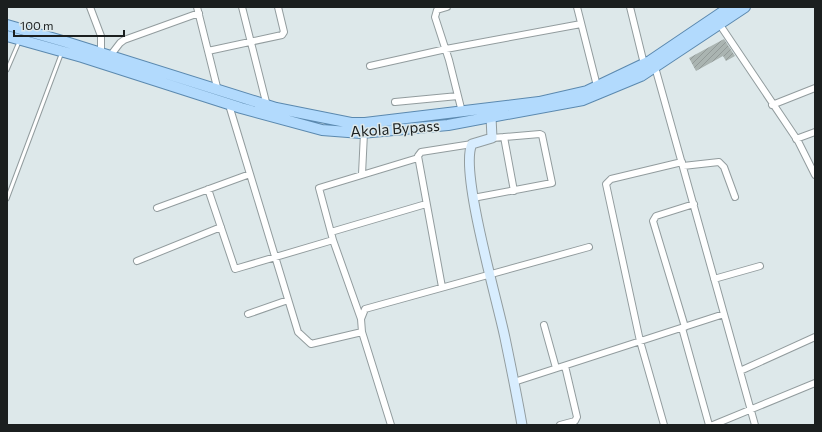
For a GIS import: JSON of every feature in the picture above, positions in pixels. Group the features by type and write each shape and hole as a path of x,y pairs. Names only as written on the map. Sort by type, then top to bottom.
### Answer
{"main road":[{"name":"Akola Bypass","path":"7,25 104,58 229,104 240,103 267,106 351,123 462,112 539,102 587,91 644,64 730,7"},
{"name":"Akola Bypass","path":"7,36 62,52 104,58 218,91 240,103 322,130 364,133 448,125 578,102 637,79 745,7"}],"street":[{"path":"91,7 101,34 104,58"},
{"path":"242,7 267,106"},
{"path":"208,51 252,43 284,34 278,7"},
{"path":"447,7 437,10 435,14 446,49 462,112"},
{"path":"577,7 596,86"},
{"path":"630,7 644,64"},
{"path":"104,58 122,41 198,10 218,91"},
{"path":"370,66 446,49 581,24"},
{"path":"720,25 796,139 815,175"},
{"path":"655,67 755,425"},
{"path":"772,105 815,88"},
{"path":"395,102 458,96"},
{"path":"229,104 298,332 311,344 362,332"},
{"path":"491,117 492,138"},
{"path":"796,139 815,132"},
{"path":"362,174 364,133"},
{"path":"442,287 418,158 421,152 472,144 492,138 542,135 553,180 549,185 473,198"},
{"path":"504,137 514,191"},
{"path":"472,144 469,151 473,198 514,382 522,425"},
{"path":"391,425 362,332 361,319 333,240 319,188 418,158"},
{"path":"664,425 640,341 606,184 611,178 683,164 719,162 724,166 736,197"},
{"path":"157,208 250,174"},
{"path":"208,189 235,269 333,240"},
{"path":"331,232 426,204"},
{"path":"694,204 656,216 653,221 709,425"},
{"path":"137,261 221,227"},
{"path":"361,319 365,309 490,273 589,248"},
{"path":"714,279 760,266"},
{"path":"248,314 288,300"},
{"path":"514,382 724,314"},
{"path":"544,325 556,368"},
{"path":"740,371 815,338"},
{"path":"560,425 575,421 577,417 565,366"},
{"path":"713,425 815,383"}],"lane":[{"path":"7,70 20,40"},
{"path":"7,199 62,52"}],"building":[{"path":"724,39 735,56 726,61 723,56 696,71 689,58"}]}
